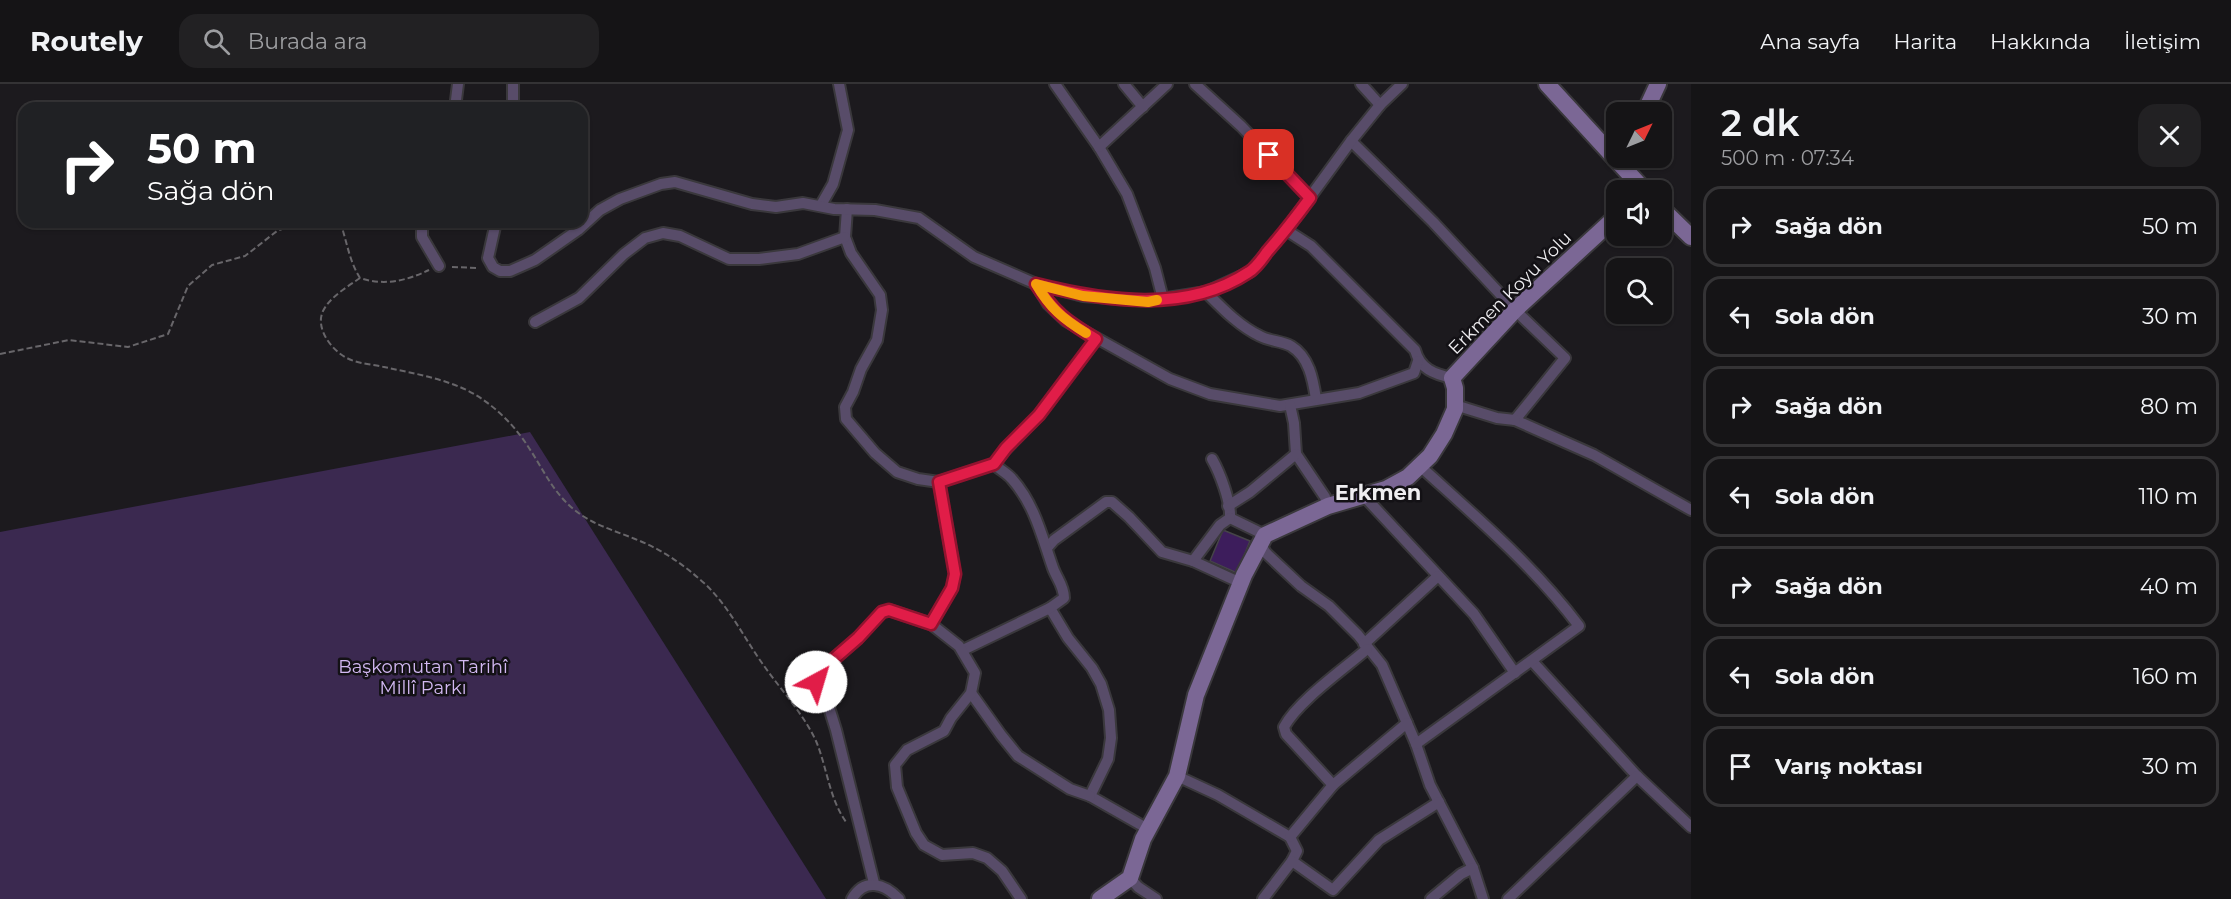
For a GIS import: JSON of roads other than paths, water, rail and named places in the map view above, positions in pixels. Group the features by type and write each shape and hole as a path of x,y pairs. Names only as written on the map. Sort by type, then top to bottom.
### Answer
{"street":[{"path":"456,102 458,84"},
{"path":"513,84 513,102"},
{"path":"821,205 833,184 848,130 839,84"},
{"path":"1055,84 1100,147 1127,194 1155,267 1162,299"},
{"path":"1124,84 1143,106"},
{"path":"1100,147 1167,84"},
{"path":"1196,84 1241,126 1310,198"},
{"path":"1361,84 1380,105"},
{"path":"588,221 600,210 620,199 661,184 675,182 752,204 776,207 803,202 834,209 875,210 919,218 974,257 1036,284 1083,296 1148,302 1206,292 1250,272 1286,230 1380,105 1402,84"},
{"path":"1547,84 1606,144"},
{"path":"1650,102 1658,84"},
{"path":"1351,141 1433,222 1515,310 1565,358 1515,420"},
{"path":"847,209 845,237 851,253 880,295 882,310 877,340 861,369 845,407 846,419 875,453 897,472 918,480 939,482 994,464 1006,448 1039,415 1096,339"},
{"path":"1672,219 1691,237"},
{"name":"Erkmen Koyu Yolu","path":"1263,540 1329,506 1386,489 1420,466 1430,456 1444,434 1455,405 1455,388 1452,378 1515,310 1606,226"},
{"path":"422,228 422,237 439,266"},
{"path":"494,228 488,258 493,267 500,271 521,268 580,228"},
{"path":"1036,284 1048,304 1066,321 1170,379 1210,394 1280,406 1290,405 1359,393 1414,373 1418,361 1415,350 1311,246 1286,230"},
{"path":"535,322 579,298 624,254 645,238 663,233 680,236 729,259 759,259 798,254 845,237"},
{"path":"1206,292 1229,315 1260,336 1290,346 1302,355 1310,368 1316,399"},
{"path":"1418,361 1436,374 1452,378"},
{"path":"1290,405 1296,454 1320,488 1329,506"},
{"path":"1455,405 1497,418 1515,420 1594,455 1691,510"},
{"path":"1228,506 1250,492 1296,454"},
{"path":"1212,459 1218,470 1230,518 1263,540 1266,554 1301,586 1329,606 1382,665 1416,744 1430,784 1473,868 1483,899"},
{"path":"963,650 1050,608 1064,598 1064,589 1054,573 1034,512 1013,480 994,464"},
{"path":"1416,744 1579,626 1559,599 1516,555 1420,466"},
{"path":"931,624 952,588 955,574 939,482"},
{"path":"1364,495 1474,614 1515,673"},
{"path":"1047,548 1054,540 1106,502 1112,502 1130,517 1162,552 1193,561 1241,583"},
{"path":"1193,561 1220,525 1230,518"},
{"path":"1100,899 1130,878 1148,829 1177,776 1196,695 1241,583 1263,540"},
{"path":"1333,785 1286,734 1284,727 1310,698 1438,576"},
{"path":"1050,608 1068,638 1092,668 1101,684 1109,710 1111,738 1108,759 1090,796"},
{"path":"874,883 827,701 816,682 820,671 858,638 882,612 889,610 931,624 963,650 975,673 971,693 944,731 907,750 896,765 897,787 916,833 924,845 942,855 974,853 987,858 1002,871 1021,899"},
{"path":"1532,661 1637,776 1691,827"},
{"path":"971,693 1018,756 1070,789 1090,796 1148,829"},
{"path":"1290,837 1333,785 1407,723"},
{"path":"1177,776 1218,795 1290,837 1297,851 1263,899"},
{"path":"1508,899 1637,776"},
{"path":"1292,861 1333,890 1379,840 1439,802"},
{"path":"1431,899 1461,874 1473,868"},
{"path":"1130,878 1144,896 1156,899"},
{"path":"852,899 856,892 874,883 884,887 899,899"}],"district":[{"name":"Erkmen","path":"1378,493"}],"park label":[{"name":"Başkomutan Tarihî Millî Parkı","path":"423,677"}]}
